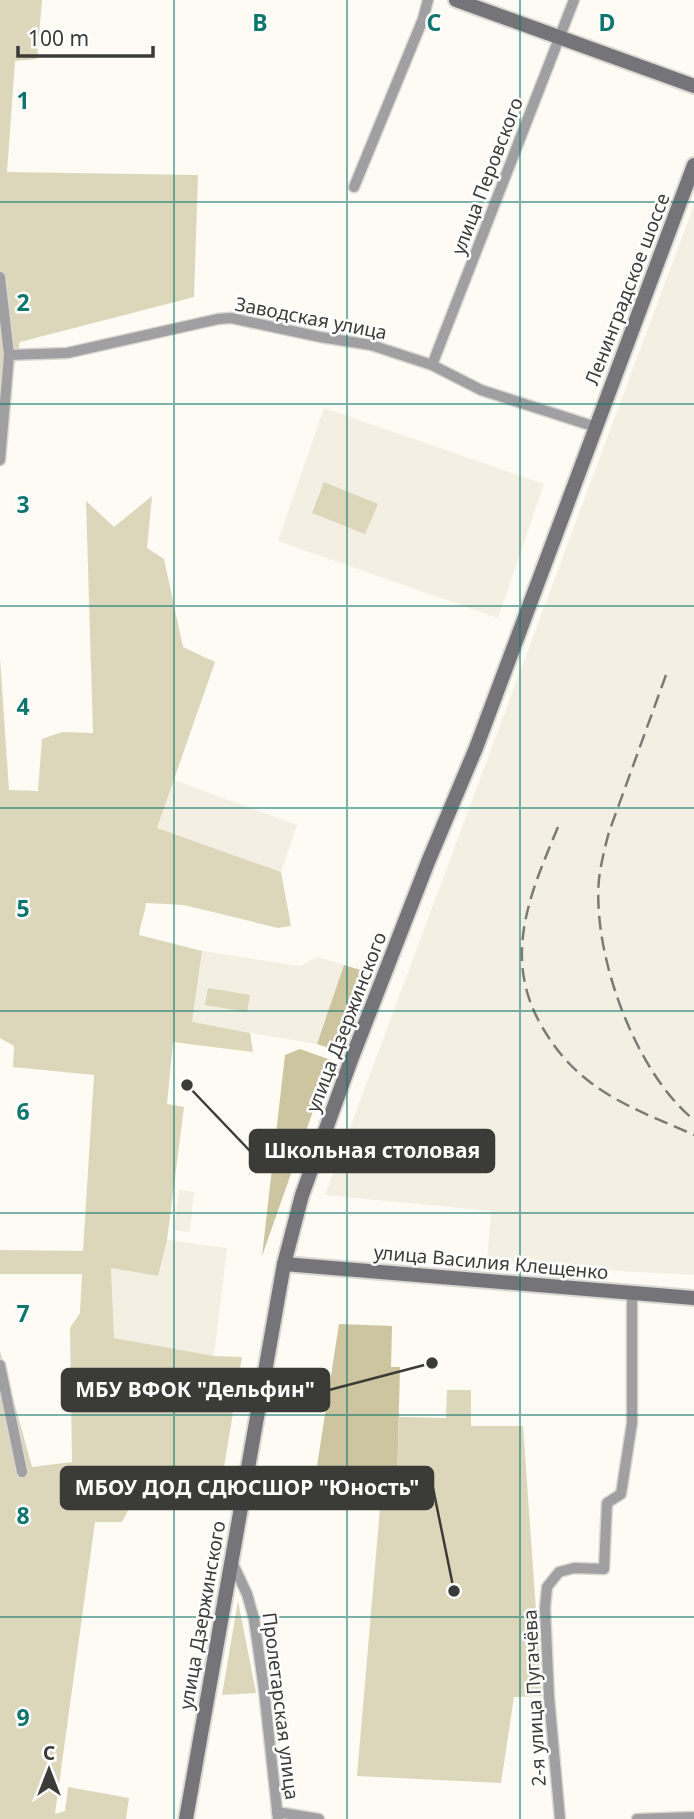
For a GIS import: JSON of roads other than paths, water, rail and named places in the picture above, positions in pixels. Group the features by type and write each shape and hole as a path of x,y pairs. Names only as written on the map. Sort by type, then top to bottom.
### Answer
{"main road":[{"path":"456,0 694,86"},
{"name":"Ленинградское шоссе","path":"596,427 694,164"},
{"name":"улица Дзержинского","path":"186,1819 284,1264 302,1195 428,862 476,748 596,427"},
{"name":"улица Василия Клещенко","path":"284,1264 694,1298"}],"street":[{"path":"354,187 423,19 428,0"},
{"name":"улица Перовского","path":"432,365 574,0"},
{"path":"0,277 9,355 0,460"},
{"name":"Заводская улица","path":"9,355 67,353 231,318 371,345 432,365 481,390 596,427"},
{"name":"2-я улица Пугачёва","path":"559,1819 549,1697 545,1608 547,1587 559,1572 574,1568 604,1569 607,1503 621,1494 632,1423 632,1294"},
{"path":"0,1364 22,1472"},
{"name":"Пролетарская улица","path":"231,1560 247,1594 254,1619 278,1816"},
{"path":"278,1816 319,1819"},
{"path":"637,1819 694,1817"}],"railway":[{"path":"666,675 609,832 599,879 599,909 610,976 636,1042 653,1073 694,1120"},
{"path":"558,827 529,903 524,928 524,978 531,1004 554,1046 586,1079 630,1107 694,1135"}],"place":[{"name":"Школьная столовая","path":"187,1085"},
{"name":"МБУ ВФОК \"Дельфин\"","path":"432,1363"},
{"name":"МБОУ ДОД СДЮСШОР \"Юность\"","path":"454,1591"}]}
